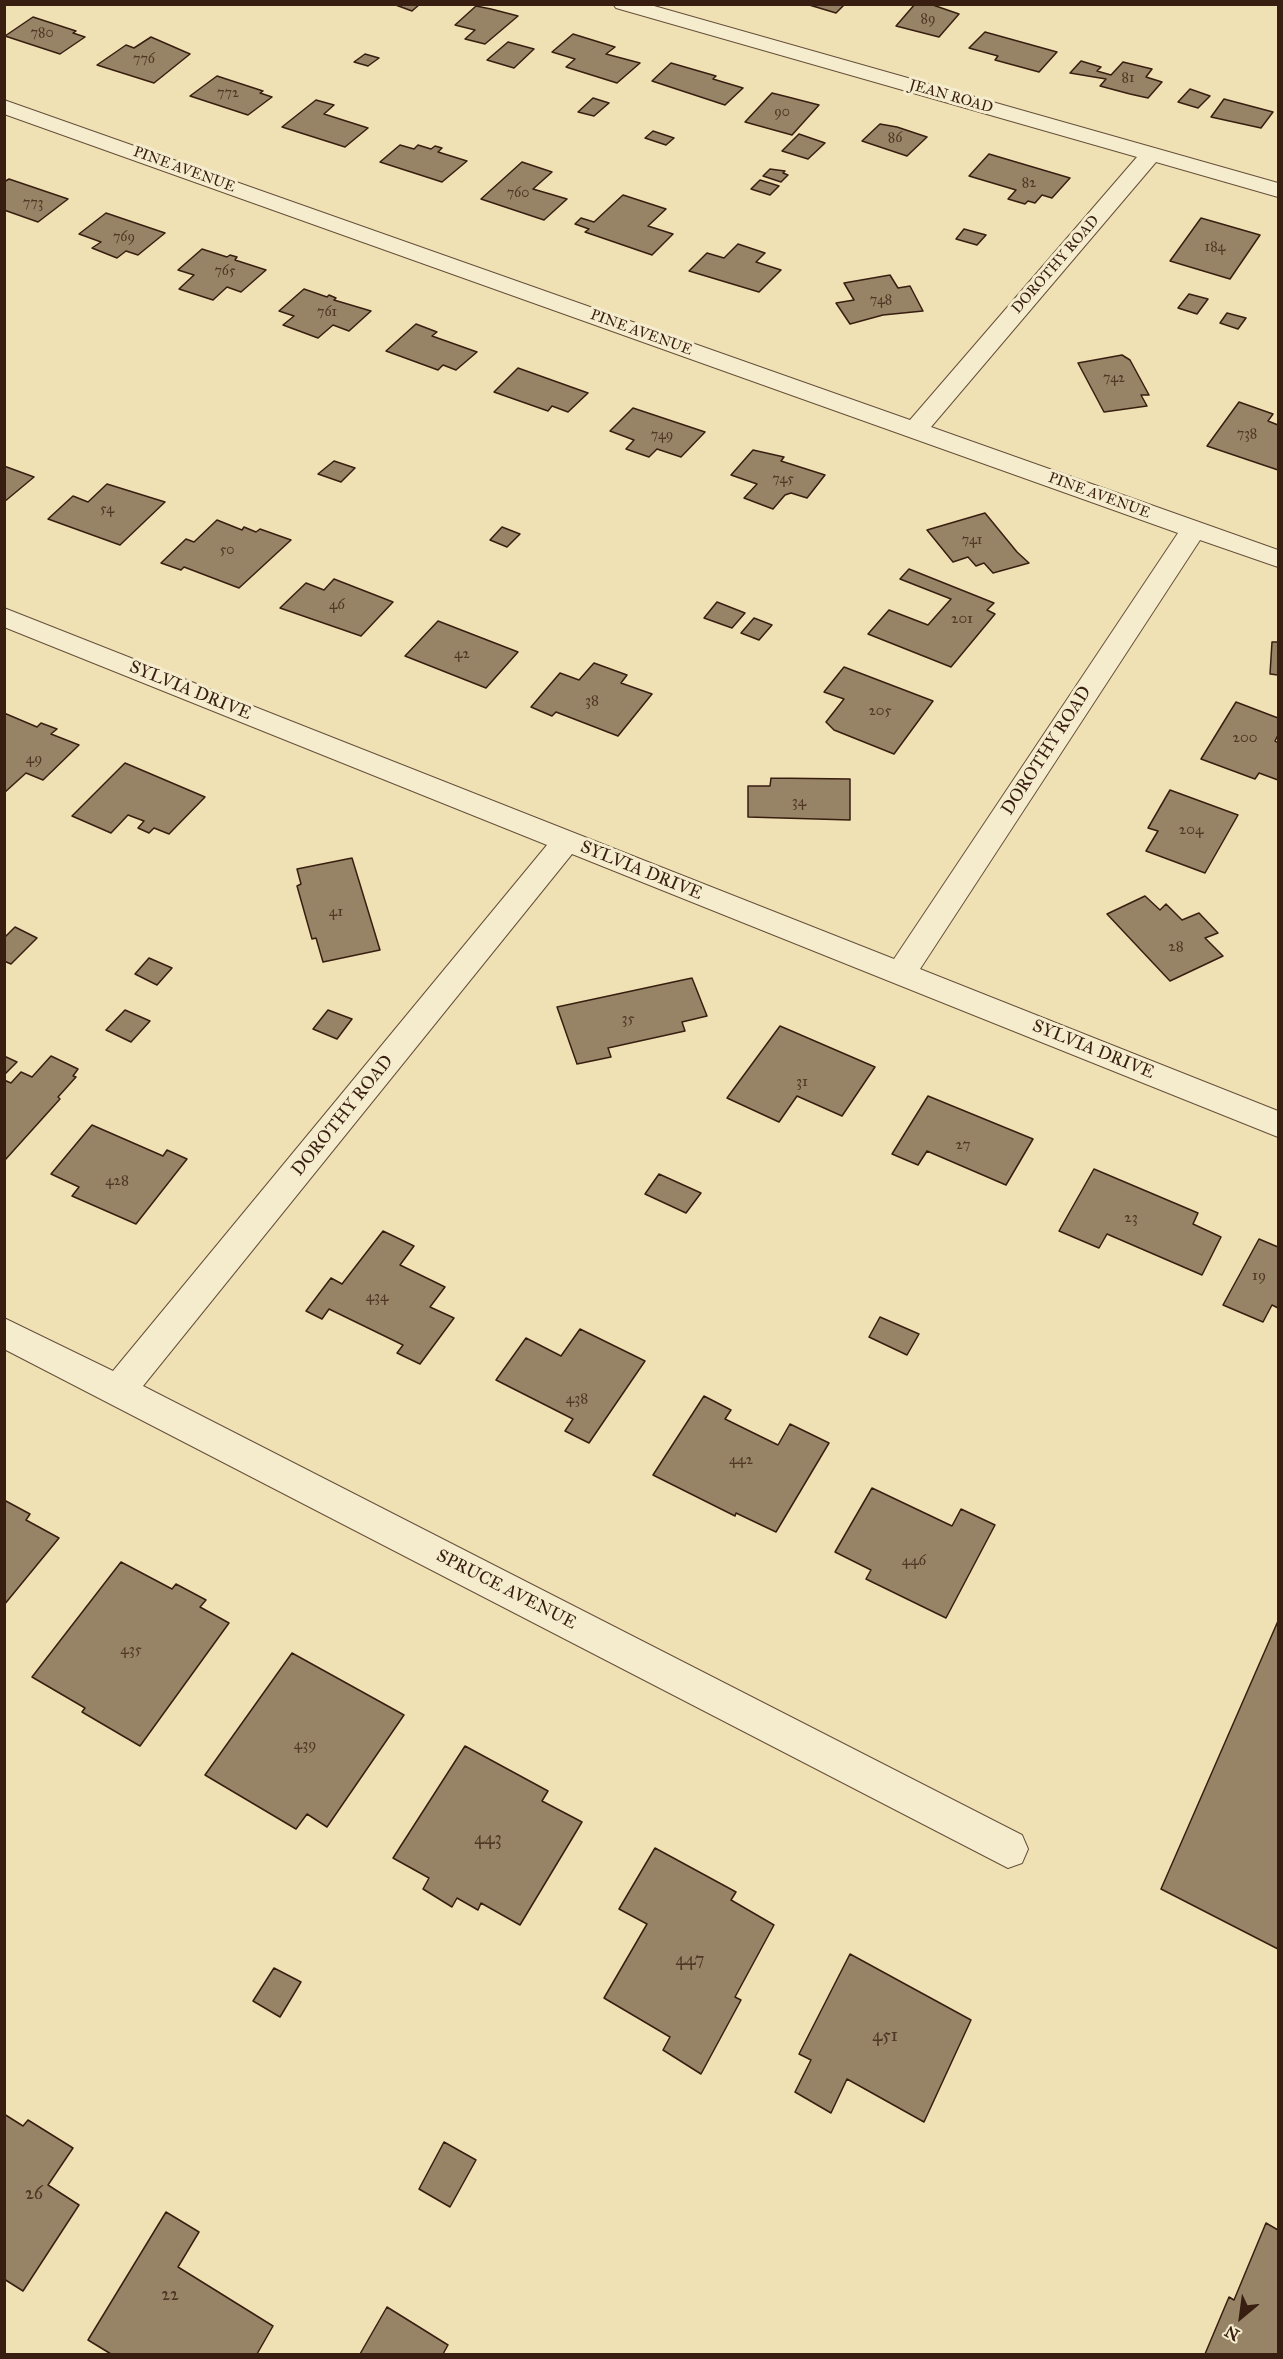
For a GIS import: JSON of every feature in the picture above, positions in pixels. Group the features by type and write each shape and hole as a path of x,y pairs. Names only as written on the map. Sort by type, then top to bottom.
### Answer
{"street":[{"name":"JEAN ROAD","path":"623,4 1278,190"},
{"name":"PINE AVENUE","path":"4,106 1278,559"},
{"name":"DOROTHY ROAD","path":"915,430 1151,154"},
{"name":"DOROTHY ROAD","path":"901,973 1194,529"},
{"name":"SYLVIA DRIVE","path":"4,616 1278,1124"},
{"name":"DOROTHY ROAD","path":"119,1390 566,841"},
{"name":"SPRUCE AVENUE","path":"4,1332 1008,1849"}],"building":[{"path":"393,4 420,4 412,11"},
{"path":"806,4 845,4 836,13"},
{"path":"915,4 930,4 959,14 939,37 896,26"},
{"path":"476,6 518,16 485,44 465,39 475,30 455,25"},
{"path":"33,17 76,31 73,33 85,37 60,54 5,36"},
{"path":"985,32 1057,52 1039,72 995,60 998,56 969,48"},
{"path":"573,34 615,47 606,54 640,63 617,83 566,67 575,59 552,52"},
{"path":"151,37 190,54 154,83 97,65 126,45 134,48"},
{"path":"508,42 534,49 514,68 487,60"},
{"path":"365,54 379,58 368,66 354,62"},
{"path":"1081,61 1101,67 1097,71 1111,75 1123,62 1152,69 1146,77 1162,82 1148,98 1130,94 1100,86 1106,79 1070,73"},
{"path":"671,63 716,76 713,79 743,88 725,105 652,81"},
{"path":"217,76 263,91 260,93 272,97 248,115 190,96"},
{"path":"1190,89 1210,96 1198,108 1178,102"},
{"path":"772,93 819,105 792,135 745,122"},
{"path":"593,98 609,103 594,116 578,112"},
{"path":"1224,99 1273,112 1261,128 1211,117"},
{"path":"316,100 334,105 324,114 368,128 345,147 282,127"},
{"path":"880,124 927,137 907,156 862,141"},
{"path":"653,131 674,138 666,145 645,138"},
{"path":"799,134 825,143 808,159 782,151"},
{"path":"400,145 414,149 418,145 431,149 435,146 442,148 438,152 467,161 442,182 380,162"},
{"path":"989,154 1070,178 1052,198 1042,195 1035,203 1028,201 1025,204 1008,199 1016,190 969,176"},
{"path":"522,162 552,172 533,189 567,199 544,220 481,199"},
{"path":"770,169 785,171 783,173 788,175 781,182 763,176"},
{"path":"9,179 68,199 38,222 4,210 4,182"},
{"path":"760,180 779,186 770,195 751,189"},
{"path":"623,195 666,209 648,226 673,234 652,255 585,232 589,229 575,224 581,218 594,222"},
{"path":"106,213 165,233 138,255 126,251 117,258 92,248 101,242 79,234"},
{"path":"1201,218 1260,235 1230,279 1170,261"},
{"path":"964,229 986,235 977,245 956,239"},
{"path":"738,244 765,253 756,262 781,270 759,292 689,271 707,253 724,258"},
{"path":"202,249 227,257 230,255 237,257 235,260 266,270 241,292 227,287 213,300 179,289 194,275 178,270"},
{"path":"890,275 898,288 910,286 923,311 883,315 850,324 836,303 854,300 844,283"},
{"path":"304,289 327,297 329,295 336,298 334,300 371,311 349,331 333,325 318,338 283,325 294,316 279,311"},
{"path":"1189,294 1208,299 1197,314 1178,308"},
{"path":"1227,313 1246,318 1238,329 1220,323"},
{"path":"416,324 437,332 432,336 477,352 456,370 443,365 438,370 386,351"},
{"path":"1122,355 1130,360 1149,395 1141,395 1147,406 1104,412 1078,363"},
{"path":"518,368 588,393 568,412 552,406 548,411 494,392"},
{"path":"1239,402 1273,414 1268,421 1278,425 1278,470 1207,446"},
{"path":"633,408 705,432 681,457 657,449 649,457 626,449 634,440 610,431"},
{"path":"753,450 784,457 781,461 825,475 807,498 791,493 785,495 773,509 744,498 757,484 731,475"},
{"path":"334,461 355,468 341,482 318,474"},
{"path":"4,466 34,477 4,502"},
{"path":"107,484 165,502 120,545 48,519 73,496 88,502"},
{"path":"985,513 1029,563 993,573 984,563 976,566 968,557 953,562 927,530"},
{"path":"217,520 242,530 244,527 256,532 260,529 291,540 239,588 184,567 181,570 161,563 186,539 194,542"},
{"path":"502,527 520,534 507,547 490,540"},
{"path":"909,569 994,603 987,610 995,614 951,667 868,634 889,610 928,625 951,599 900,579"},
{"path":"334,579 393,602 361,636 280,608 306,583 324,590"},
{"path":"717,602 745,613 732,628 704,618"},
{"path":"754,618 772,625 759,640 741,633"},
{"path":"438,621 518,652 486,688 405,656"},
{"path":"1272,642 1278,642 1278,675 1270,674"},
{"path":"594,663 627,675 621,683 652,694 618,736 556,712 552,716 531,707 560,673 579,680"},
{"path":"844,667 933,701 894,754 834,730 826,722 844,699 824,692"},
{"path":"1236,702 1278,718 1278,735 1275,741 1278,743 1278,780 1259,773 1255,779 1201,759"},
{"path":"4,713 37,727 41,723 57,729 51,734 79,745 43,780 26,773 4,793"},
{"path":"125,763 205,797 169,834 154,828 149,833 138,828 144,821 128,815 111,833 72,816"},
{"path":"771,778 850,779 850,820 748,817 748,786 770,786"},
{"path":"1170,790 1238,815 1205,873 1146,851 1158,831 1148,828"},
{"path":"352,858 380,950 323,962 316,938 312,939 297,886 301,884 297,869"},
{"path":"1145,896 1160,910 1166,904 1182,920 1199,913 1218,933 1205,938 1223,956 1170,981 1107,914"},
{"path":"15,927 37,938 11,964 4,961 4,938"},
{"path":"149,958 172,968 157,985 135,974"},
{"path":"692,978 707,1016 682,1022 685,1031 608,1048 611,1057 577,1064 557,1007"},
{"path":"125,1010 150,1021 131,1042 106,1030"},
{"path":"328,1010 352,1019 337,1039 313,1029"},
{"path":"780,1026 875,1067 842,1116 797,1096 779,1122 727,1098"},
{"path":"4,1056 17,1062 4,1075"},
{"path":"51,1056 78,1069 73,1076 76,1077 58,1097 60,1099 5,1160 4,1080 11,1083 21,1072 32,1077"},
{"path":"928,1096 1033,1139 1006,1185 927,1151 918,1165 892,1154"},
{"path":"92,1125 163,1156 167,1150 187,1159 136,1224 72,1196 79,1187 51,1174"},
{"path":"1094,1169 1198,1213 1193,1224 1221,1237 1202,1275 1107,1234 1099,1248 1059,1231"},
{"path":"659,1174 701,1193 686,1213 645,1194"},
{"path":"383,1231 414,1246 400,1265 445,1287 430,1307 454,1318 420,1364 397,1353 403,1345 329,1309 322,1319 306,1311 331,1278 342,1284"},
{"path":"1259,1239 1278,1247 1278,1308 1272,1305 1263,1322 1223,1305"},
{"path":"880,1317 919,1334 907,1355 869,1337"},
{"path":"580,1329 645,1361 589,1443 565,1431 573,1419 496,1380 526,1338 561,1356"},
{"path":"704,1396 731,1410 725,1419 778,1445 790,1424 829,1443 776,1532 736,1513 735,1516 653,1475"},
{"path":"872,1488 952,1526 961,1509 995,1525 946,1618 866,1579 871,1570 835,1552"},
{"path":"4,1500 30,1514 26,1520 59,1538 4,1605"},
{"path":"121,1562 172,1589 176,1584 206,1600 200,1607 229,1623 140,1746 82,1712 85,1708 32,1677"},
{"path":"1278,1621 1278,1949 1161,1889"},
{"path":"292,1653 404,1715 327,1827 307,1814 296,1829 205,1775"},
{"path":"465,1746 548,1791 542,1801 582,1822 520,1925 481,1903 478,1910 457,1898 452,1907 423,1889 429,1878 393,1858"},
{"path":"655,1848 736,1892 731,1900 774,1925 735,1997 741,2000 701,2074 663,2050 670,2037 604,1998 647,1924 619,1909"},
{"path":"850,1954 971,2020 924,2122 847,2079 831,2113 795,2092 811,2060 799,2054"},
{"path":"274,1968 301,1982 280,2017 253,2001"},
{"path":"4,2114 23,2126 28,2120 73,2148 48,2185 79,2205 23,2291 4,2279"},
{"path":"444,2142 476,2160 450,2207 419,2189"},
{"path":"166,2212 199,2232 178,2267 273,2326 257,2354 111,2354 88,2340"},
{"path":"1266,2223 1278,2230 1278,2354 1205,2354 1229,2297 1234,2300"},
{"path":"387,2307 448,2345 443,2354 360,2354"}]}
